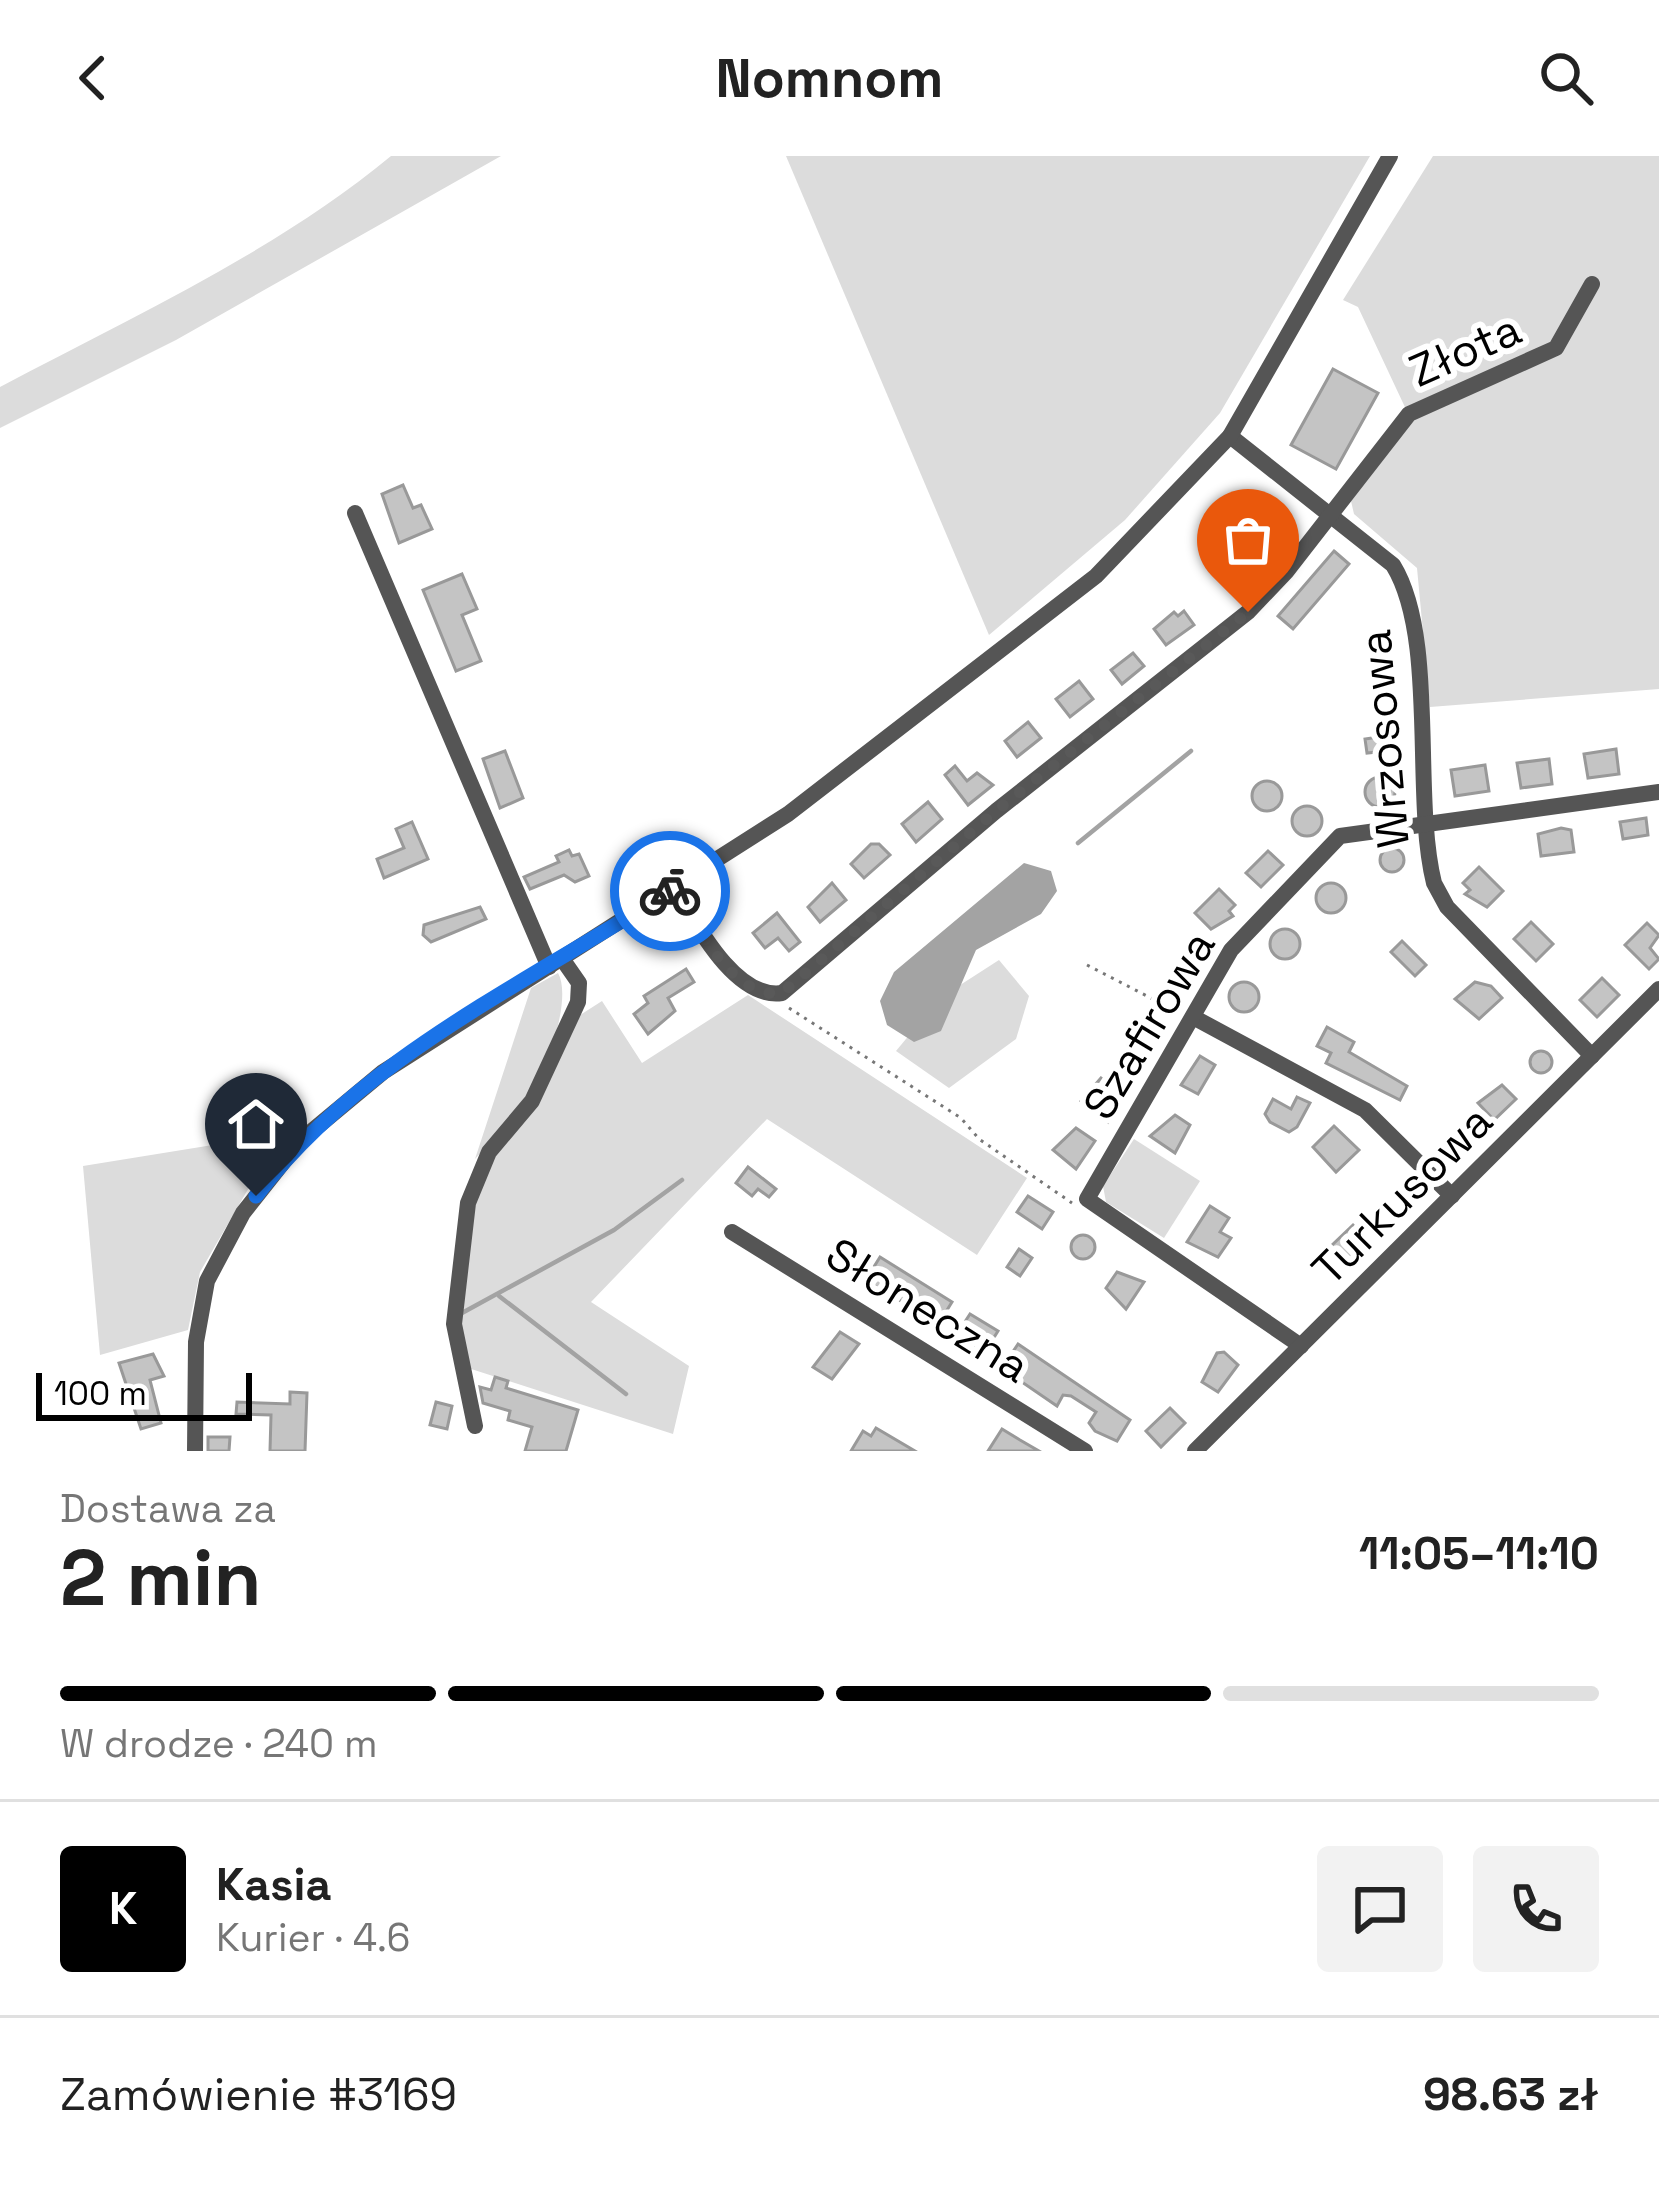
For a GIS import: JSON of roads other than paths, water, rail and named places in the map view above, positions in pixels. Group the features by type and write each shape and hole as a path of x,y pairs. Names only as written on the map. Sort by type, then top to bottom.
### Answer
{"street":[{"path":"195,1451 202,1302 215,1263 243,1213 300,1141 343,1102 827,786 1039,625 1124,550 1230,436 1390,156"},
{"name":"Złota","path":"674,888 715,954 774,995 1238,621 1286,572 1409,414 1556,348 1592,284"},
{"name":"Wrzosowa","path":"1230,436 1393,565 1407,594 1431,871 1443,901 1592,1056"},
{"path":"355,513 556,963 579,983 578,1002 532,1101 481,1166 468,1203 454,1324 475,1426"},
{"name":"Szafirowa","path":"1301,1346 1087,1199 1231,950 1340,836 1659,792"},
{"name":"Turkusowa","path":"1195,1451 1659,989"},
{"path":"1189,1016 1365,1110 1452,1196"},
{"name":"Słoneczna","path":"732,1232 1085,1451"}],"waterway":[{"path":"1078,843 1191,751"},
{"path":"462,1313 614,1230 682,1180"},
{"path":"499,1296 626,1394"}]}
